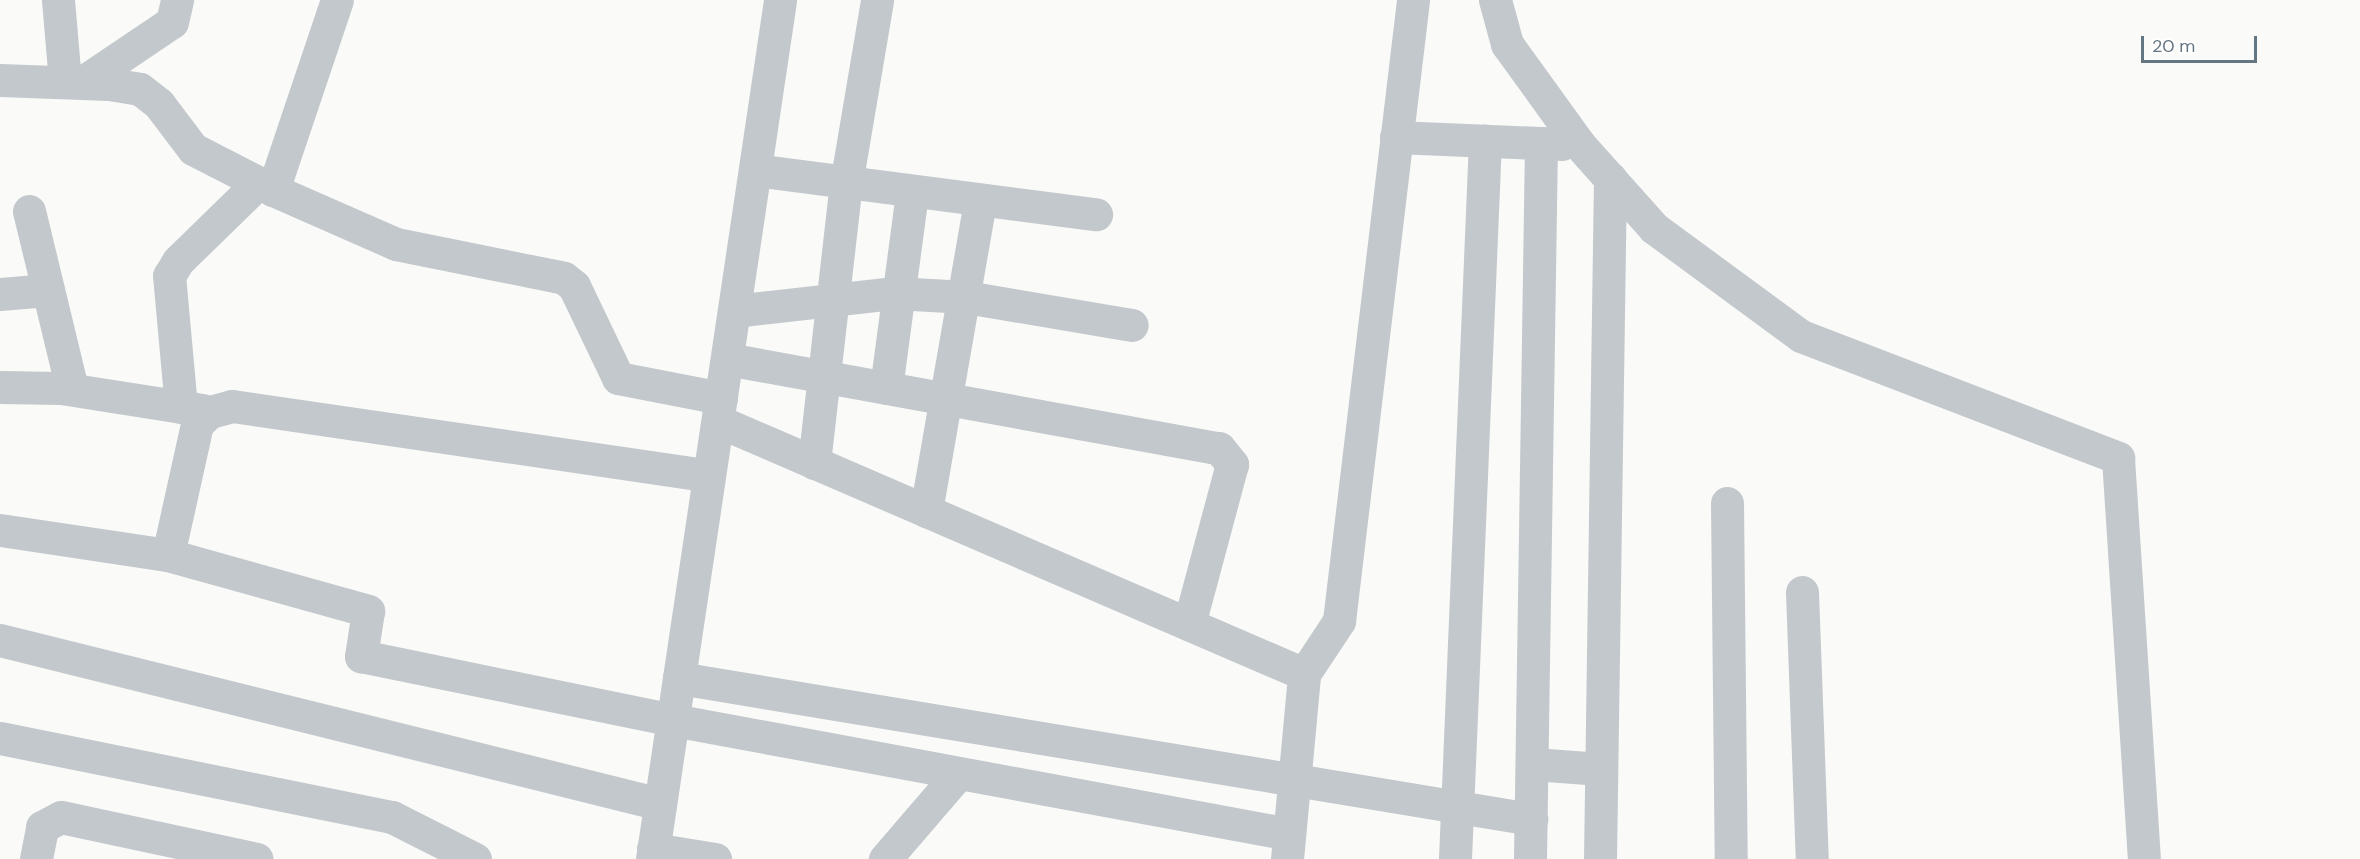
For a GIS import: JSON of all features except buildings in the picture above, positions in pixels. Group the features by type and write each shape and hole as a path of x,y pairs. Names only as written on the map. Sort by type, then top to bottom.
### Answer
{"street":[{"path":"58,0 74,82"},
{"path":"74,82 172,22 177,0"},
{"path":"715,859 653,854 780,0"},
{"path":"814,463 846,184 877,0"},
{"path":"0,530 168,555 368,611 361,656 673,720 959,772 1288,846 1304,674 1339,621 1413,0"},
{"path":"1495,0 1507,44 1579,144 1654,228 1801,336 2118,458 2144,859"},
{"path":"168,555 197,424 196,409 169,276 178,261 265,187 331,5"},
{"path":"0,80 74,82 146,92 194,149 265,187 396,244 564,278 574,286 618,378 719,410 814,463 1304,674"},
{"path":"1396,137 1579,144"},
{"path":"1455,859 1460,807 1485,141"},
{"path":"1530,859 1541,143"},
{"path":"754,170 846,184 1096,214"},
{"path":"1600,859 1610,178"},
{"path":"885,388 895,292 912,192"},
{"path":"926,511 966,297 981,200"},
{"path":"29,211 72,389"},
{"path":"0,294 48,290"},
{"path":"734,311 831,303 895,292 966,297 1132,325"},
{"path":"727,359 824,379 946,398 1219,448 1229,455 1232,464 1189,624"},
{"path":"0,387 72,389 196,409 232,406 709,476"},
{"path":"1727,503 1731,859"},
{"path":"1802,592 1812,859"},
{"path":"0,640 660,804"},
{"path":"679,678 1531,819"},
{"path":"0,738 392,817 475,859"},
{"path":"1533,764 1601,768"},
{"path":"885,859 959,772"},
{"path":"36,859 42,826 61,817 257,859"}]}
